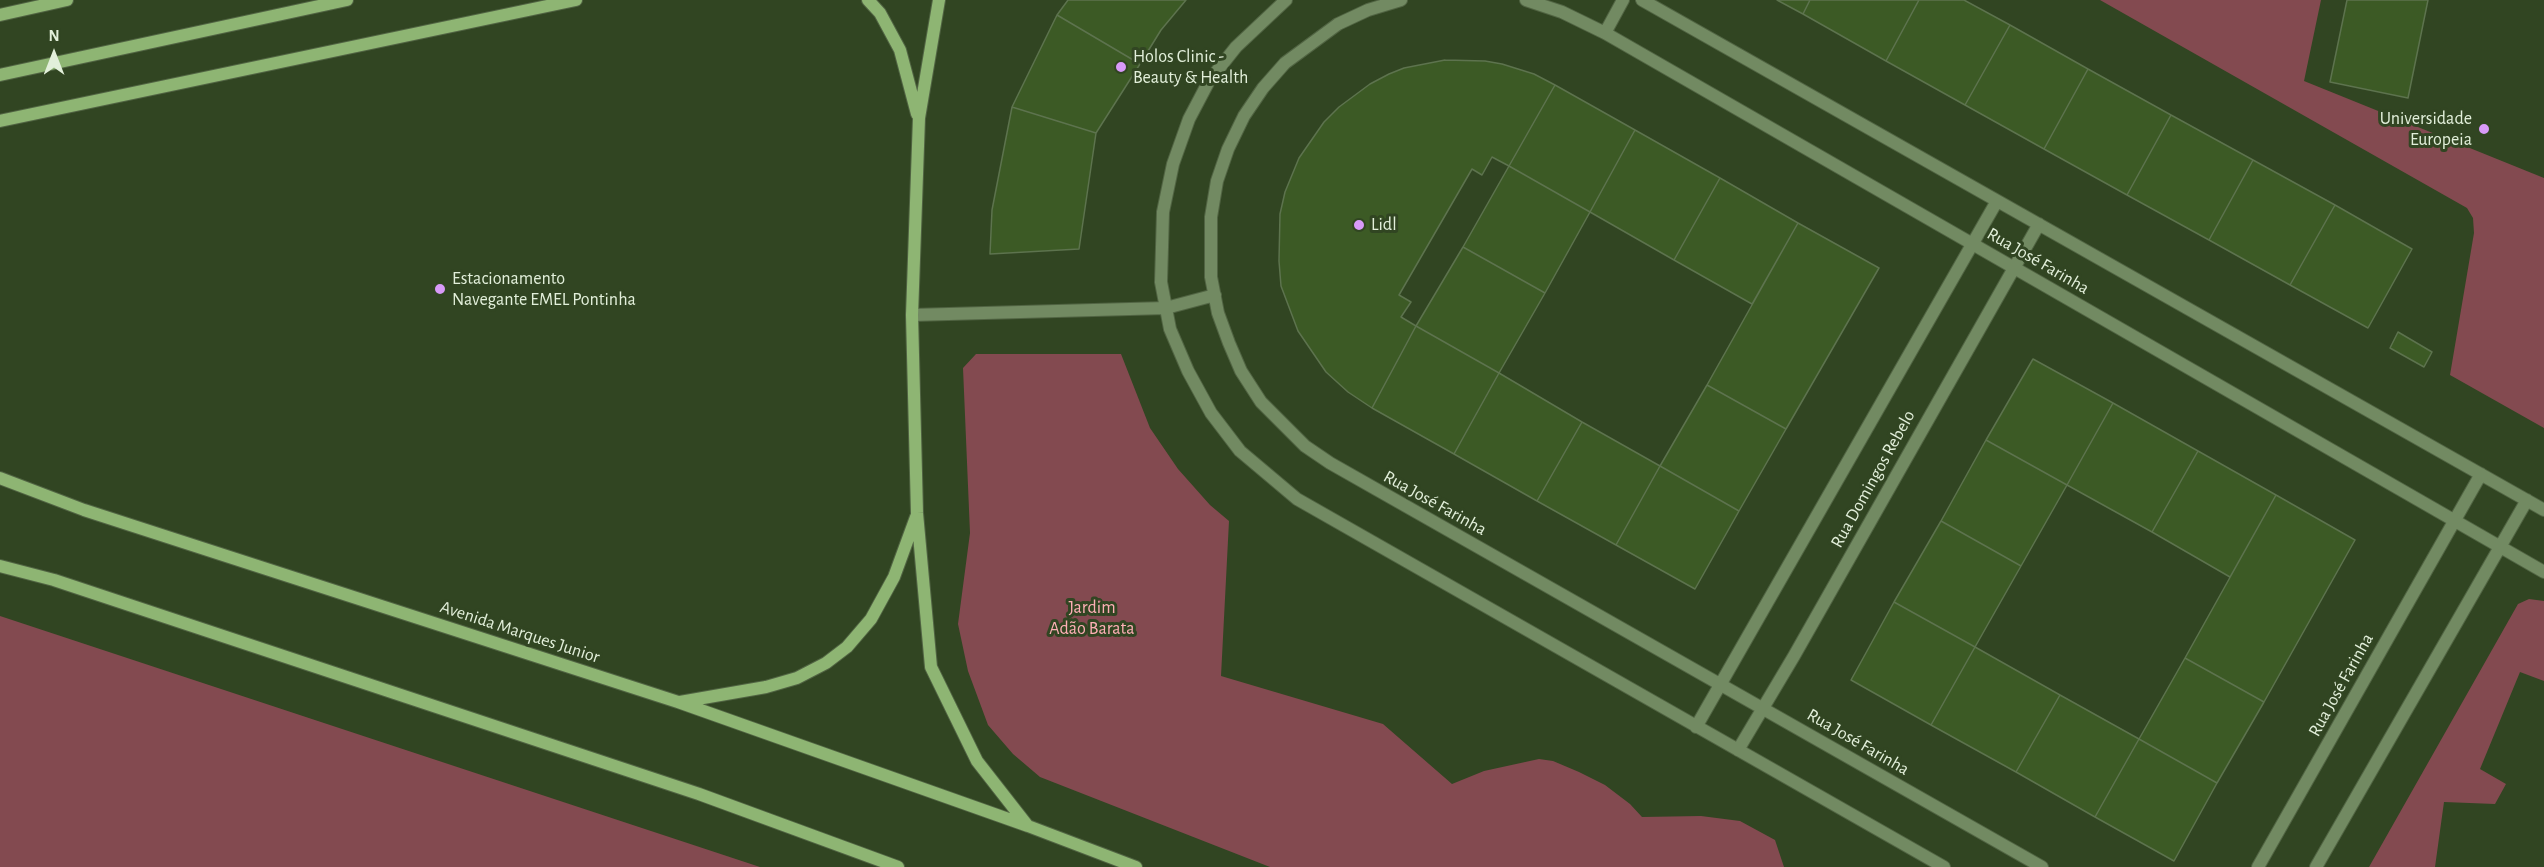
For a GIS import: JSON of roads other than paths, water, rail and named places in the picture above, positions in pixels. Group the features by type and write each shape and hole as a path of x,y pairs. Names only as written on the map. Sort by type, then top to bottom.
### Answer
{"main road":[{"path":"0,15 67,0"},
{"path":"0,75 347,0"},
{"path":"0,121 576,0"},
{"path":"868,0 880,13 900,50 919,118"},
{"path":"939,0 919,118 912,315 918,513 932,667 977,761 1028,826"},
{"name":"Avenida Marques Junior","path":"0,478 84,510 678,702 1028,826 1136,867"},
{"path":"678,702 766,687 796,678 826,663 847,647 871,619 894,578 918,513"},
{"path":"0,566 54,580 699,794 898,867"}],"street":[{"path":"1286,0 1236,47 1209,81 1189,119 1173,164 1163,212 1161,282 1170,329 1211,413 1240,450 1297,499 1944,867"},
{"name":"Rua José Farinha","path":"1401,0 1368,10 1338,24 1285,63 1263,88 1244,116 1228,148 1211,217 1210,242 1215,295 1218,313 1241,371 1261,402 1305,446 1364,483 2042,867"},
{"name":"Rua José Farinha","path":"1526,0 1562,12 1605,33 2544,572"},
{"path":"1605,33 1623,0"},
{"name":"Rua José Farinha","path":"1642,0 2544,510"},
{"name":"Rua Domingos Rebelo","path":"1696,727 1997,201"},
{"name":"Rua Domingos Rebelo","path":"1738,750 2039,224"},
{"path":"912,315 1166,308 1215,295"},
{"name":"Rua José Farinha","path":"2258,867 2481,474"},
{"path":"2316,867 2527,500"}],"place":[{"name":"Holos Clinic - Beauty & Health","path":"1121,67"},
{"name":"Universidade Europeia","path":"2484,129"},
{"name":"Lidl","path":"1359,225"},
{"name":"Estacionamento Navegante EMEL Pontinha","path":"440,289"}],"park label":[{"name":"Jardim Adão Barata","path":"1092,618"}]}
